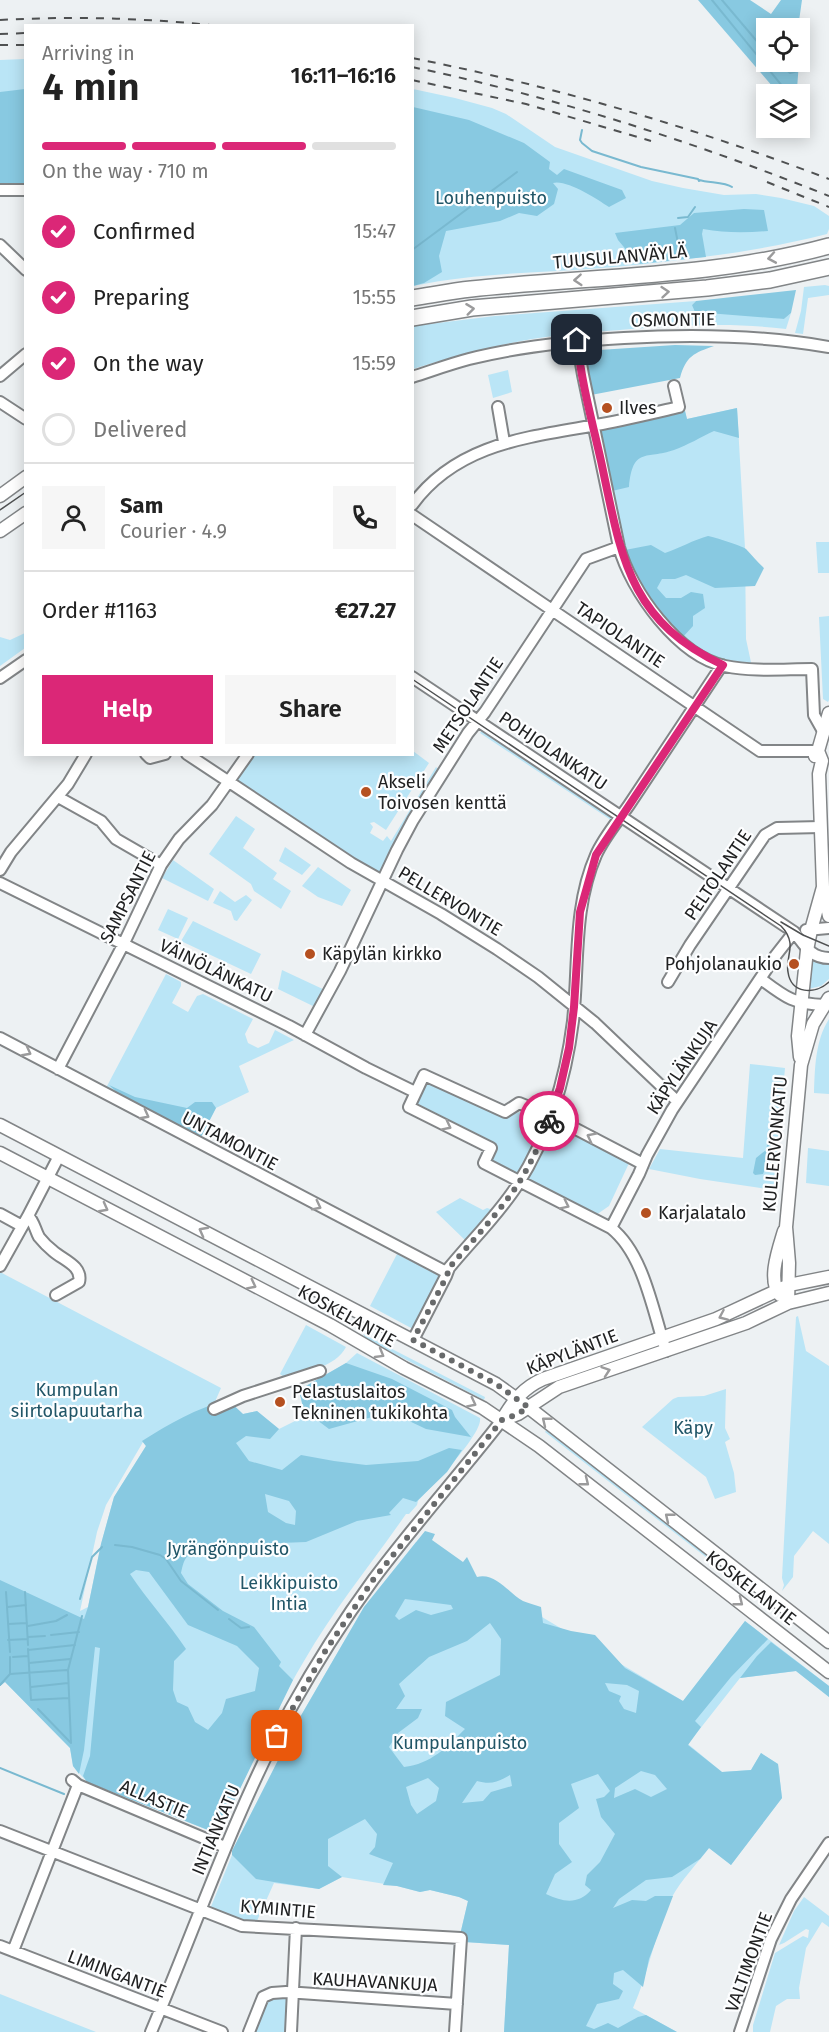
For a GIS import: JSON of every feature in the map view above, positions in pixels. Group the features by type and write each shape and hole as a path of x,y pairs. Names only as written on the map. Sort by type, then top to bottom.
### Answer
{"highway":[{"name":"TUUSULANVÄYLÄ","path":"414,298 470,289 706,269 829,246"},
{"path":"771,280 829,267"},
{"path":"414,318 472,308 707,288 771,280 829,277"}],"main road":[{"path":"0,496 24,478"},
{"path":"5,527 24,514"},
{"name":"KULLERVONKATU","path":"801,1065 798,1036 807,950 823,887 826,864 821,827 819,774 822,761 818,751 827,722"},
{"name":"KULLERVONKATU","path":"823,887 829,916"},
{"name":"KULLERVONKATU","path":"788,1303 786,1227 801,1065 813,1024 827,1002"},
{"name":"KOSKELANTIE","path":"0,1125 496,1384 829,1642"},
{"name":"KOSKELANTIE","path":"0,1153 313,1316 502,1420 539,1446 829,1672"},
{"name":"KULLERVONKATU","path":"776,1290 775,1265 786,1227"},
{"name":"KÄPYLÄNTIE","path":"502,1420 518,1414 559,1387 664,1345 776,1290 829,1277"},
{"path":"776,1290 788,1303"},
{"name":"KÄPYLÄNTIE","path":"502,1420 516,1398 543,1379 746,1323 788,1303 829,1293"}],"street":[{"path":"0,190 24,190"},
{"path":"0,245 24,268"},
{"name":"OSMONTIE","path":"414,376 470,359 577,340 709,335 789,341 829,347"},
{"path":"413,1340 447,1276 446,1272 501,1208 519,1182 537,1151 551,1116 569,1048 580,912 596,855 723,665 699,654 672,633 653,613 629,574 620,547 577,340"},
{"path":"0,376 24,356"},
{"path":"414,503 439,476 454,464 504,442 679,407 674,386"},
{"path":"0,402 24,418"},
{"path":"498,407 504,442"},
{"name":"TAPIOLANTIE","path":"414,516 763,752 818,751"},
{"name":"METSOLANTIE","path":"305,1035 345,963 382,880 413,820 468,733 586,559 620,547"},
{"path":"0,678 24,661"},
{"name":"KULLERVONKATU","path":"723,665 752,670 812,669 814,715 827,722"},
{"name":"POHJOLANKATU","path":"414,678 794,932 807,950"},
{"path":"0,870 11,852 58,797 85,756"},
{"name":"PELLERVONTIE","path":"190,756 351,863 441,914 538,977 593,1022 677,1101"},
{"name":"SAMPSANTIE","path":"58,1069 123,945 161,865 179,839 212,805 247,756"},
{"path":"58,797 101,821 116,840 161,865"},
{"name":"PELTOLANTIE","path":"668,982 768,832 777,828 821,827"},
{"name":"VÄINÖLÄNKATU","path":"0,883 415,1092"},
{"path":"794,932 829,928"},
{"name":"KÄPYLÄNKUJA","path":"611,1228 677,1101 794,932"},
{"path":"807,950 814,955 829,958"},
{"path":"760,979 788,999 801,1003 827,1002"},
{"name":"UNTAMONTIE","path":"0,1038 446,1272"},
{"path":"643,1164 551,1116 519,1103 505,1112 424,1075 409,1107 491,1148 484,1163 619,1234 636,1259 664,1345"},
{"path":"0,1266 59,1156"},
{"path":"0,1214 22,1226"},
{"path":"28,1216 40,1239 77,1268 79,1282 56,1295"},
{"path":"213,1409 243,1396 320,1371"},
{"name":"INTIANKATU","path":"151,2032 225,1847 267,1753 330,1644 373,1580 502,1420"},
{"name":"ALLASTIE","path":"52,1851 75,1782 225,1847"},
{"name":"KYMINTIE","path":"0,1831 242,1926 461,1938 456,2004"},
{"name":"VALTIMONTIE","path":"741,2032 768,1945 791,1899 829,1843"},
{"path":"13,1951 52,1851"},
{"path":"249,2032 263,1997 272,1993 293,1994 296,1928"},
{"name":"LIMINGANTIE","path":"0,1946 222,2032"},
{"name":"KAUHAVANKUJA","path":"291,2032 293,1994 456,2004"},
{"path":"455,2032 456,2004"}],"green space":[{"path":"698,0 750,0 771,14 781,0 802,0 799,18 756,18 756,67"},
{"path":"24,59 24,185 0,185 0,60"},
{"path":"760,72 798,72 797,84 770,84"},
{"path":"24,89 24,185 0,185 0,92"},
{"name":"Louhenpuisto","path":"414,89 492,108 506,114 555,147 652,181 724,195 756,194 781,198 814,206 829,216 827,234 721,255 614,267 438,281 414,286"},
{"path":"414,107 469,120 524,143 550,162 549,169 557,175 564,169 622,190 626,198 609,207 566,184 553,183 558,189 554,204 537,216 519,213 500,221 446,231 439,256 442,272 424,283 414,286"},
{"path":"744,209 764,210 768,231 735,232 703,229 706,257 638,264 615,233 680,225 694,213"},
{"path":"829,286 829,295 808,298 803,334 795,333 804,287"},
{"path":"796,290 791,313 784,319 695,312 692,305 696,301"},
{"path":"696,301 692,305 784,319 791,313 786,329 698,325 560,335 502,345 414,369 414,326 495,316"},
{"path":"675,345 714,346 692,356 685,365 680,378 591,395 584,351"},
{"path":"508,370 512,392 493,398 488,375"},
{"path":"737,408 745,548 746,639 752,667 724,662 701,651 682,638 625,550 599,430 685,411 687,419"},
{"path":"737,408 739,438 714,431 674,450 642,457 634,465 629,487 612,491 599,430 685,411 687,419"},
{"path":"708,536 746,549 764,568 755,586 715,588 686,575 675,579 662,579 657,588 666,598 681,598 691,592 703,594 705,608 693,616 693,626 682,638 656,611 632,573 625,550 651,545 665,553"},
{"path":"816,542 829,542 829,573 818,573"},
{"path":"829,616 828,702 823,699 819,617"},
{"path":"24,633 24,649 0,666 0,637 10,640"},
{"path":"482,730 613,818 611,820 480,733"},
{"path":"414,752 429,763 386,830 374,822 370,823 373,827 370,833 383,841 387,836 391,841 436,767 438,769 381,872 377,873 236,780 252,756 414,756"},
{"path":"236,816 255,829 243,848 277,873 273,879 291,891 281,909 254,891 251,884 209,854"},
{"path":"285,847 311,865 302,875 279,861"},
{"path":"173,860 214,889 208,901 162,878"},
{"path":"318,867 351,890 342,906 318,897 302,886"},
{"path":"220,891 235,902 246,895 252,900 237,921 234,920 231,911 213,903"},
{"path":"168,909 188,918 178,939 158,930"},
{"path":"193,921 261,954 251,974 181,941"},
{"path":"810,960 829,963 829,979 821,986 808,989"},
{"path":"282,970 327,991 317,1008 278,989"},
{"path":"166,974 181,982 172,1003 188,1012 197,996 203,994 253,1019 245,1034 248,1043 258,1048 269,1043 275,1030 294,1040 239,1066 249,1092 216,1108 201,1137 106,1088"},
{"path":"829,1019 829,1094 814,1093 818,1045"},
{"path":"750,1064 785,1068 774,1190 649,1169 660,1149 743,1158"},
{"path":"431,1082 502,1115 529,1111 543,1117 545,1120 519,1175 494,1162 492,1157 495,1149 417,1105 415,1102 423,1083"},
{"path":"109,1085 135,1097 187,1108 195,1102 212,1102 216,1108 201,1137 121,1096"},
{"path":"556,1123 630,1161 609,1206 596,1215 526,1183"},
{"path":"769,1137 776,1138 773,1159 768,1162 763,1174 755,1175 753,1173 756,1158 766,1150"},
{"path":"808,1148 829,1151 829,1186 806,1183"},
{"path":"460,1198 483,1210 487,1208 493,1210 466,1241 436,1212"},
{"path":"397,1254 442,1277 413,1329 370,1306"},
{"name":"Jyrängönpuisto","path":"0,1272 221,1388 214,1404 228,1400 243,1414 257,1411 279,1429 305,1416 299,1390 346,1363 357,1353 480,1418 479,1426 465,1448 409,1514 406,1514 316,1642 281,1703 218,1834 87,1782 73,1766 70,1748 5,1682 0,1686","holes":["143,1442 146,1446 114,1497 101,1544 88,1607 80,1611 97,1532 106,1505"]},
{"path":"798,1316 806,1351 829,1366 829,1544 813,1531 794,1556 793,1577 782,1591 796,1317"},
{"path":"306,1325 346,1347 328,1364 285,1378 280,1374"},
{"path":"363,1334 485,1397 484,1400 366,1339"},
{"path":"346,1363 392,1379 452,1410 471,1437 426,1429 407,1420 383,1414 329,1429 317,1420 305,1416 299,1390"},
{"name":"Käpy","path":"726,1389 725,1428 730,1439 725,1442 734,1473 736,1492 715,1499 706,1477 642,1427 673,1399 704,1396"},
{"name":"Jyrängönpuisto","path":"228,1400 243,1414 257,1411 279,1429 270,1439 246,1436 236,1443 249,1461 282,1470 301,1455 366,1465 418,1461 449,1448 462,1450 447,1472 416,1502 403,1498 389,1513 391,1515 357,1521 306,1542 251,1544 230,1547 219,1554 201,1550 193,1552 185,1560 181,1573 188,1584 223,1611 254,1627 281,1662 279,1666 293,1680 218,1834 87,1782 83,1776 90,1756 100,1648 95,1647 84,1750 79,1774 73,1766 70,1748 5,1682 0,1686 0,1580 84,1619 114,1497 146,1446 142,1441 183,1417","holes":["265,1494 289,1501 296,1511 295,1525 286,1523 268,1512","136,1570 149,1572 188,1625 237,1646 259,1668 255,1691 226,1699 222,1713 208,1730 195,1722 188,1707 177,1702 173,1690 174,1661 186,1649 130,1574"]},
{"path":"547,1429 747,1585 747,1589 545,1432"},
{"name":"Kumpulanpuisto","path":"425,1531 435,1534 432,1540 463,1562 467,1557 477,1577 484,1576 496,1580 523,1601 541,1607 543,1623 595,1635 625,1668 683,1701 745,1621 768,1639 731,1677 695,1721 701,1727 688,1745 722,1772 751,1770 761,1753 778,1764 782,1798 731,1865 709,1848 700,1859 672,1877 646,1880 619,1899 613,1908 632,1900 646,1901 655,1896 673,1896 649,1959 643,1987 623,1970 614,1973 613,1984 623,1991 619,1999 597,2004 586,2026 594,2029 608,2023 618,2028 646,2015 677,2032 504,2032 509,1945 465,1942 460,1935 468,1901 430,1890 420,1892 383,1885 393,1863 369,1854 375,1847 377,1834 365,1819 328,1839 328,1866 342,1877 319,1889 256,1879 232,1855 299,1719 364,1607","holes":["405,1599 451,1605 453,1609 431,1615 416,1610 399,1620 395,1616","490,1623 501,1639 500,1675 446,1702 445,1716 465,1729 445,1748 430,1758 404,1767 389,1747 398,1733 418,1718 422,1709 396,1709 405,1696 399,1684 429,1657 467,1641","605,1683 627,1685 639,1691 636,1713 624,1709 619,1701 621,1696 609,1691","641,1771 655,1775 667,1789 651,1797 635,1789 614,1798 615,1788","598,1774 610,1791 604,1797 596,1799 601,1817 615,1834 600,1862 587,1875 585,1885 591,1890 581,1898 570,1901 546,1894 555,1874 572,1862 559,1844 559,1823 579,1808 571,1784","510,1775 512,1786 491,1792 483,1801 462,1803 477,1781 490,1783","428,1778 439,1788 436,1801 417,1814 411,1805 406,1787"]},
{"name":"Kumpulanpuisto","path":"416,1542 683,1701 745,1621 829,1686 829,1697 796,1671 740,1678 688,1744 722,1772 751,1770 761,1753 778,1764 782,1798 731,1865 709,1848 684,1878 672,1897 633,2008 677,2032 504,2032 509,1945 465,1942 460,1935 468,1901 459,1897 430,1890 420,1892 342,1877 319,1889 274,1883 256,1923 240,1922 210,1909 232,1851 299,1719 364,1607"},
{"path":"771,1642 829,1686 829,1697 796,1671 740,1678"},
{"path":"804,1897 829,1916 829,1927 822,1922 806,1948 799,1988 800,1999 787,1999 776,2006 770,2032 753,2032 753,2025 775,1953 803,1936 808,1938 809,1930 806,1929 779,1945 794,1911"},
{"path":"0,1994 96,2032 0,2032"},
{"path":"291,1996 288,2032 253,2032 267,1998"}],"waterway":[{"path":"712,0 781,84"},
{"path":"722,0 756,40"},
{"path":"789,72 794,72"},
{"path":"582,130 580,140 592,151 641,167 699,181"},
{"path":"414,249 517,172"},
{"path":"699,180 732,187"},
{"path":"678,218 688,217 695,207"},
{"path":"675,228 679,248"},
{"path":"115,1545 160,1555 166,1559 181,1581 218,1610"},
{"path":"80,1599 92,1557 102,1547"},
{"path":"6,1592 10,1652"},
{"path":"25,1592 28,1645"},
{"path":"8,1607 26,1605"},
{"path":"28,1626 56,1621 67,1615"},
{"path":"71,1743 68,1670 82,1616"},
{"path":"229,1619 241,1628 249,1627"},
{"path":"8,1624 27,1623"},
{"path":"51,1635 79,1632"},
{"path":"28,1637 45,1636"},
{"path":"8,1640 28,1639"},
{"path":"28,1650 75,1645"},
{"path":"28,1649 31,1700 69,1698"},
{"path":"13,1657 28,1656"},
{"path":"10,1657 10,1674"},
{"path":"29,1663 70,1659"},
{"path":"0,1685 10,1674 67,1670"},
{"path":"31,1687 68,1683"},
{"path":"38,1709 71,1743"},
{"path":"0,1768 64,1794"}],"tram line":[{"path":"0,510 24,493"},
{"path":"414,680 781,926 790,943 788,968 794,985 804,990 811,990 829,982"},
{"path":"781,922 829,946"}],"railway":[{"path":"0,20 110,18 197,24"},
{"path":"0,34 24,33"},
{"path":"0,45 24,45"},
{"path":"414,58 572,95 624,110 726,142 829,179"},
{"path":"414,67 518,92 624,122 727,157 829,196"},
{"path":"414,80 526,104 651,141"},
{"path":"767,182 829,207"}],"way so far":[{"path":"277,1736 324,1653 373,1580 502,1420 528,1407 496,1384 413,1340 447,1276 446,1272 517,1186 537,1151 549,1121"}],"place":[{"name":"Ilves","path":"607,408"},
{"name":"Akseli Toivosen kenttä","path":"366,792"},
{"name":"Käpylän kirkko","path":"310,954"},
{"name":"Pohjolanaukio","path":"794,964"},
{"name":"Karjalatalo","path":"646,1213"},
{"name":"Pelastuslaitos Tekninen tukikohta","path":"280,1402"}],"route":[{"path":"549,1121 560,1088 569,1048 573,1021 580,912 596,855 723,665 699,654 672,633 653,613 629,574 612,514 577,340"}],"park label":[{"name":"Kumpulan siirtolapuutarha","path":"77,1400"},
{"name":"Leikkipuisto Intia","path":"289,1593"}]}
